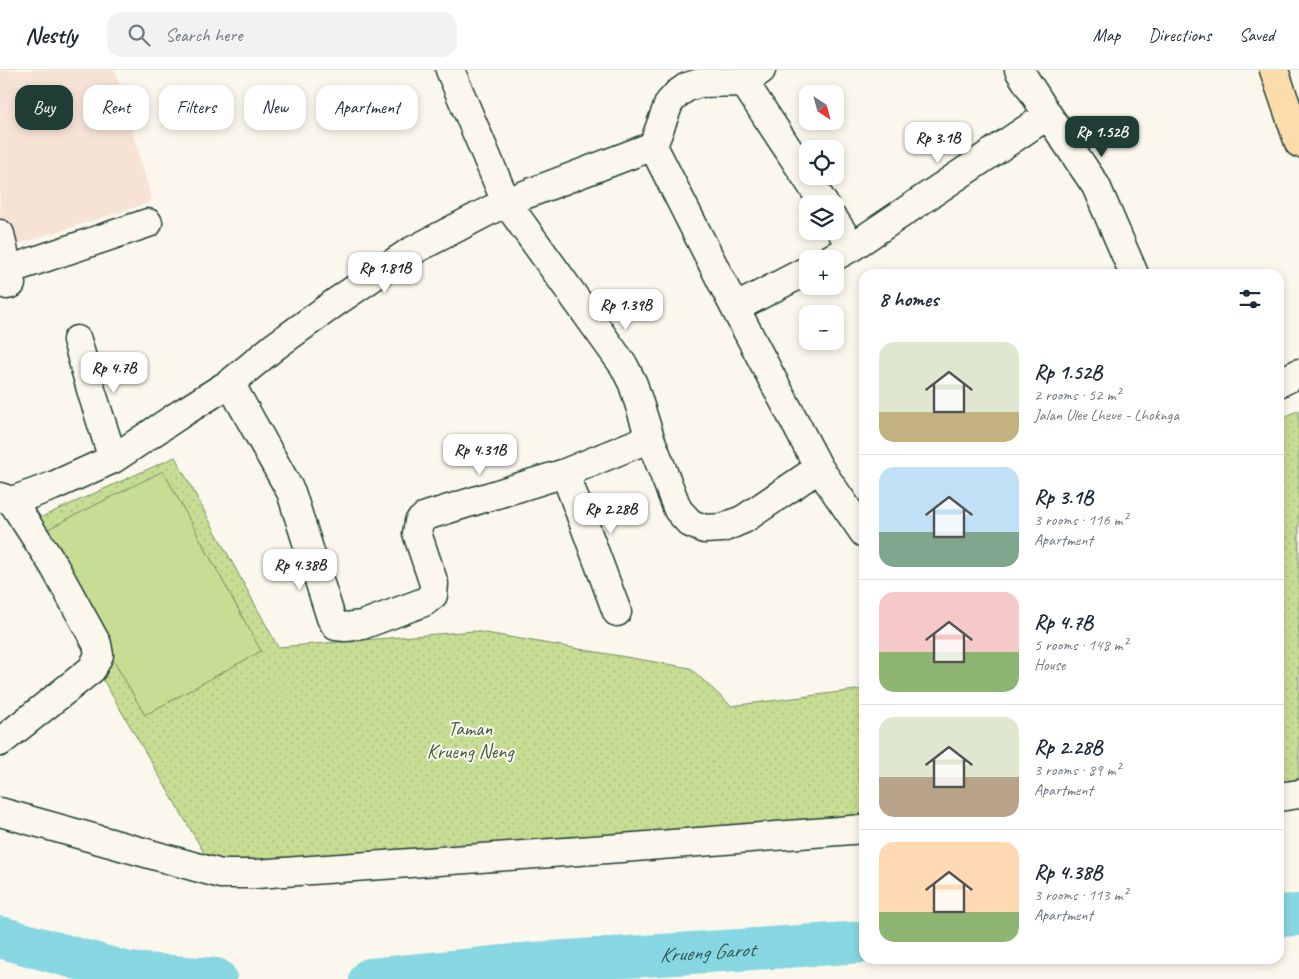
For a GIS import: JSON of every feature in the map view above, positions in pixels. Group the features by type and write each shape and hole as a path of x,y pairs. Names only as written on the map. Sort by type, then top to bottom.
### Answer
{"highway":[{"path":"1274,70 1299,143"}],"street":[{"path":"450,70 506,202 624,366 633,384 650,438 678,510 690,523 704,529 723,528 744,519 819,468"},
{"path":"1019,70 1096,186 1132,269"},
{"path":"819,195 752,76 700,83 687,87 669,102 653,146 734,308 819,468 859,526"},
{"path":"844,251 1048,115"},
{"path":"0,742 92,670 99,656 97,644 54,566 6,499 53,486 113,460 230,383 274,347 408,253 506,202 653,146"},
{"path":"0,234 4,279 148,223"},
{"path":"734,308 799,275"},
{"path":"77,340 113,460"},
{"path":"1284,380 1299,372"},
{"path":"230,383 291,492 331,618 336,626 362,625 424,602 433,595 434,584 417,533 418,522 426,516 565,473 650,438"},
{"path":"565,473 617,612"},
{"path":"1284,796 1299,794"},
{"path":"0,812 221,874 286,872 859,829"}],"shaded area":[{"path":"0,70 115,70 119,85 83,85 83,130 132,130 152,202 0,250"}],"green space":[{"path":"1299,410 1299,781 1284,784 1284,417"},
{"name":"Taman Krueng Neng","path":"175,457 278,647 474,631 690,668 731,706 859,690 859,817 213,868 15,529"},
{"path":"163,471 261,651 145,715 40,533"}],"waterway":[{"name":"Krueng Garot","path":"1284,916 1299,915"},
{"name":"Krueng Garot","path":"0,937 128,973 216,979"},
{"name":"Krueng Garot","path":"370,979 534,963 859,942"}]}
